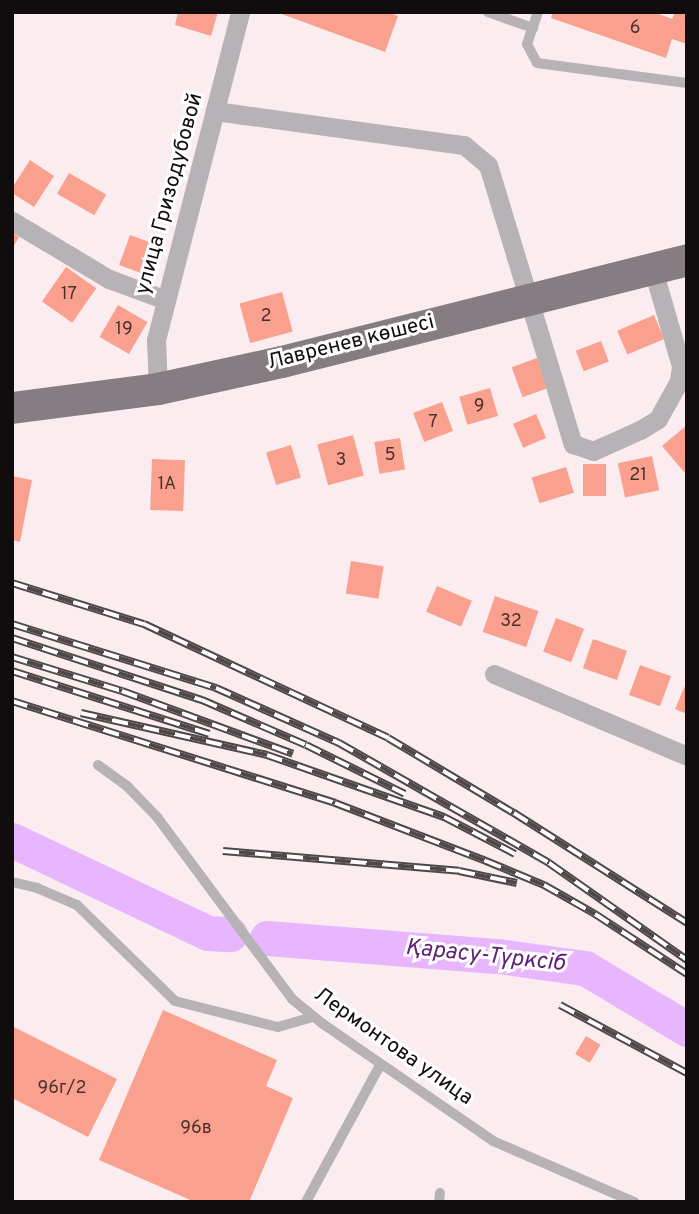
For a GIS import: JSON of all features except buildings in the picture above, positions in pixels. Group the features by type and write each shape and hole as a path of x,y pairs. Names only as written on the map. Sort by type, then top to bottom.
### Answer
{"main road":[{"name":"Лавренев көшесі","path":"12,408 158,389 282,362 652,266 687,260"}],"street":[{"name":"улица Гризодубовой","path":"158,389 156,340 240,12"},
{"path":"215,111 464,145 488,165 573,444 593,451 658,419 679,382 681,366 652,266"},
{"path":"12,221 109,279 166,300"},
{"path":"494,674 687,756"}],"lane":[{"path":"488,12 533,27"},
{"path":"538,12 527,44 537,63 687,83"},
{"name":"Лермонтова улица","path":"98,765 127,786 157,817 292,999 314,1017 494,1141 634,1202"},
{"path":"12,882 37,888 77,905 175,1001 278,1027 314,1017"},
{"path":"306,1202 380,1065"}],"waterway":[{"name":"Қарасу-Түрксіб","path":"12,840 208,933 230,934"},
{"name":"Қарасу-Түрксіб","path":"267,938 498,956 585,968 687,1029"}],"railway":[{"path":"12,583 144,624 388,738 514,813 687,923"},
{"path":"12,624 216,688 339,743 549,863 687,960"},
{"path":"12,638 202,700 306,745 405,794"},
{"path":"12,657 122,691 293,754"},
{"path":"12,671 209,734"},
{"path":"12,701 335,803 486,861 544,885 595,914 687,974"},
{"path":"81,713 267,755 444,817 515,854"},
{"path":"223,851 459,871 517,883"},
{"path":"560,1005 687,1073"}]}
